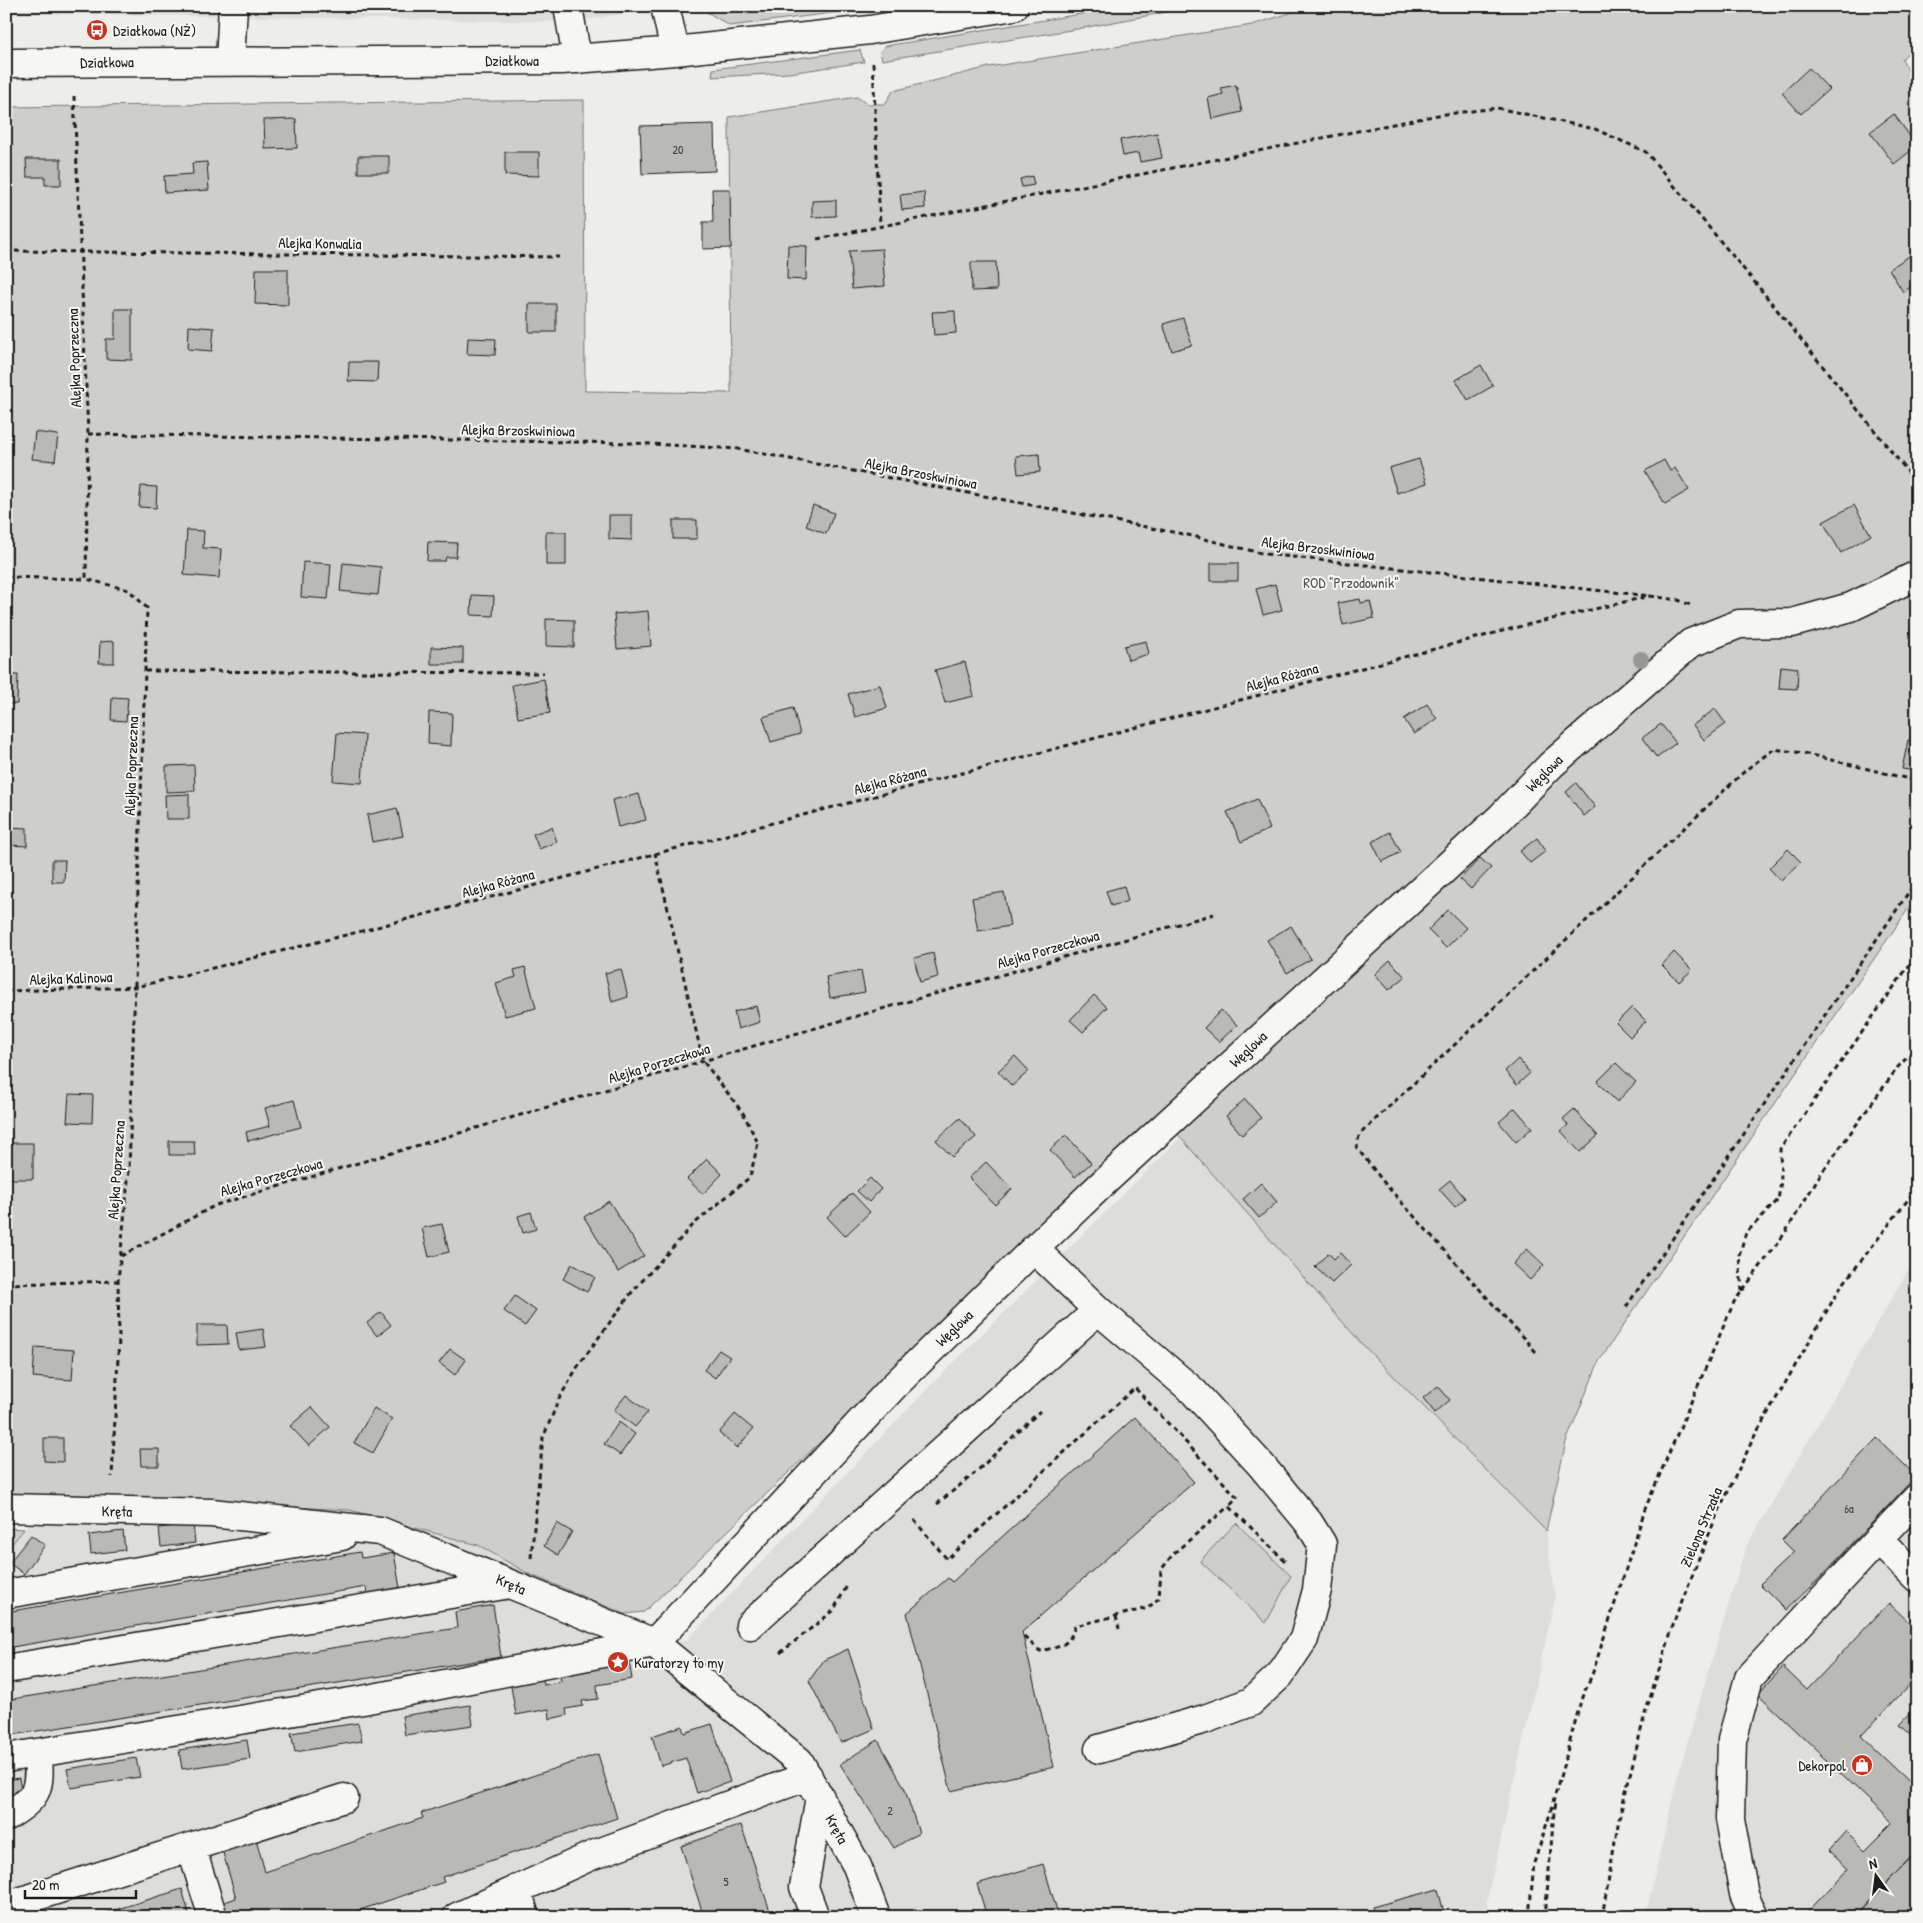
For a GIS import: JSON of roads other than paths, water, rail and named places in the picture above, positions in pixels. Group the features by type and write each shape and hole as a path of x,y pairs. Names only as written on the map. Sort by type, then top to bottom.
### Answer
{"street":[{"path":"230,61 233,6"},
{"path":"568,6 577,59"},
{"path":"666,6 675,51"},
{"name":"Działkowa","path":"6,63 577,59 675,51 870,30 1014,6"},
{"name":"Węglowa","path":"654,1643 895,1385 1034,1249 1102,1184 1501,818 1551,765 1691,643 1739,624 1792,623 1851,607 1917,575"},
{"path":"1034,1249 1098,1310 1193,1391 1261,1465 1309,1523 1322,1544 1317,1590 1304,1639 1280,1675 1251,1702 1205,1719 1099,1749"},
{"path":"750,1625 1098,1310"},
{"path":"1754,1917 1744,1894 1730,1819 1732,1740 1749,1678 1917,1498"},
{"name":"Kręta","path":"6,1508 211,1513 374,1530 654,1643 799,1761 858,1866 876,1917"},
{"path":"6,1594 374,1530"},
{"path":"1878,1539 1917,1578"},
{"path":"6,1669 518,1587"},
{"path":"6,1758 363,1700 654,1643"},
{"path":"6,1817 28,1803 39,1784 38,1753"},
{"path":"457,1917 592,1855 814,1787 804,1886 816,1917"},
{"path":"6,1906 344,1798"},
{"path":"192,1846 213,1917"},
{"path":"517,1890 525,1917"}],"place":[{"name":"Działkowa (NŻ)","path":"97,30"},
{"name":"Kuratorzy to my","path":"618,1662"},
{"name":"Dekorpol","path":"1862,1765"}],"park label":[{"name":"ROD \"Przodownik\"","path":"1351,582"}]}
